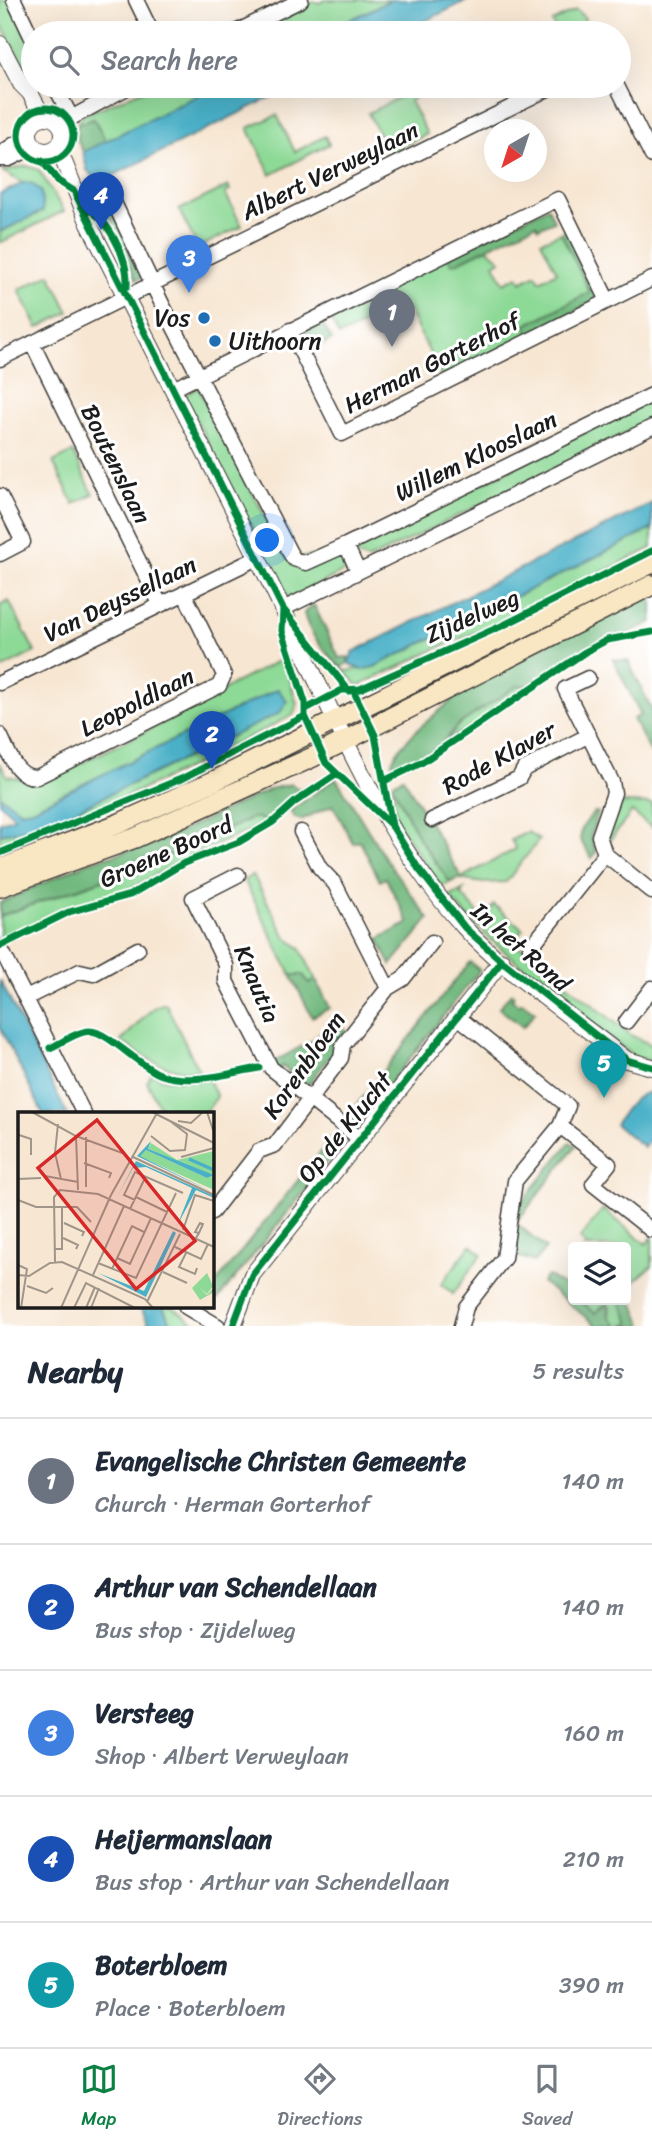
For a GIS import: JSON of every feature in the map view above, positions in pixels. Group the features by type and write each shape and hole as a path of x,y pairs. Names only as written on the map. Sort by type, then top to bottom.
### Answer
{"main road":[{"name":"Zijdelweg","path":"0,869 120,823 337,721 652,563"},
{"name":"Zijdelweg","path":"0,887 135,838 347,741 474,673 652,585"}],"street":[{"path":"14,0 24,21"},
{"path":"136,0 146,21"},
{"path":"258,21 301,0"},
{"path":"0,44 21,84"},
{"path":"31,98 41,137 74,191 347,741"},
{"path":"41,137 64,136 65,121 58,98"},
{"path":"0,157 41,137 108,98"},
{"name":"Albert Verweylaan","path":"0,359 530,98"},
{"path":"623,98 652,156"},
{"name":"Willem Klooslaan","path":"109,192 294,559 306,562 346,545 652,395"},
{"path":"173,389 558,199 608,301"},
{"name":"Herman Gorterhof","path":"290,330 342,434 652,279"},
{"name":"Boutenslaan","path":"32,343 160,604"},
{"path":"283,609 652,428"},
{"path":"0,495 23,542 0,554"},
{"path":"346,545 358,571"},
{"name":"Van Deyssellaan","path":"1,680 257,558"},
{"name":"Leopoldlaan","path":"0,734 20,773 27,778 37,777 219,687 224,675 184,593"},
{"name":"Rode Klaver","path":"588,678 565,689 589,735 614,793 599,836 605,853"},
{"name":"Rode Klaver","path":"432,820 519,778 524,769 589,735"},
{"name":"In het Rond","path":"347,741 391,826 418,868 464,928 627,1060 652,1067"},
{"path":"301,832 320,868 335,884 388,988"},
{"path":"530,948 605,853 652,892"},
{"name":"Knautia","path":"238,875 193,898 226,965 226,981 271,1068 360,1139"},
{"name":"Korenbloem","path":"214,1209 259,1151 275,1145 341,1058 343,1045 388,988 403,979 432,942"},
{"path":"0,947 82,1112"},
{"path":"26,998 80,971 93,974 138,949"},
{"name":"Op de Klucht","path":"233,1326 253,1275 502,961"},
{"path":"626,1022 652,988"},
{"path":"458,1017 567,1105 567,1116 515,1181 504,1258 466,1307 461,1326"},
{"path":"560,1126 609,1164 593,1184 651,1230"},
{"path":"188,1308 218,1326"}],"green space":[{"path":"0,0 10,0 21,23 21,61 0,22"},
{"path":"326,0 391,0 348,21 280,21 314,1 319,3"},
{"path":"576,10 585,18 584,21 554,21"},
{"path":"125,98 193,98 106,141 94,119 77,124 83,115"},
{"path":"399,98 415,98 410,101 427,134 389,153 368,113"},
{"path":"277,115 295,152 325,136 329,144 271,175 248,128"},
{"path":"94,119 106,141 83,152 77,139 77,124"},
{"path":"27,166 39,170 64,211 0,243 0,232 41,212 23,183 2,171"},
{"path":"228,186 230,190 225,193 242,226 198,248 179,210"},
{"path":"108,198 146,275 136,280 112,226 96,204"},
{"path":"548,207 554,221 538,228 536,224 454,264 451,263 448,256"},
{"path":"570,227 605,297 529,335 526,325 590,292 561,233"},
{"path":"561,233 591,292 526,325 529,335 442,378 408,309 384,320 381,316 339,336 329,316 448,256 454,264 487,248 501,260 494,264 504,283 518,276 521,282 536,274 540,281 557,272 541,241"},
{"path":"50,274 69,312 38,328 19,290"},
{"path":"320,320 332,340 310,351 300,332"},
{"path":"198,387 287,559 342,553 349,563 344,571 294,598 288,597 184,396"},
{"path":"652,397 652,420 368,560 357,556 356,548"},
{"path":"73,452 93,494 74,504 53,462"},
{"path":"652,529 652,548 499,623 438,648 359,686 332,659 346,671 374,667"},
{"path":"652,590 652,622 624,635 607,638 529,685 517,686 458,725 439,748 393,770 392,761 399,749 418,729 471,684"},
{"path":"9,601 35,652 1,669 0,606"},
{"path":"314,605 339,658 348,657 348,663 341,667 309,628 304,613"},
{"path":"284,658 297,705 293,715 188,768 0,855 0,834 37,827 68,814 280,713 278,689 32,809 21,811 0,796 0,763 7,776 37,781 51,778 217,696 229,686"},
{"path":"613,659 628,661 652,710 652,755 633,719 641,715"},
{"path":"529,685 496,713 447,740 458,725 517,686"},
{"path":"403,777 460,875 459,878 451,882 448,880 418,837 392,784"},
{"path":"336,778 387,861 429,919 391,965 378,939 409,923 386,878 380,881 360,841 353,843 333,805 301,820 295,818 290,811"},
{"path":"291,784 300,790 267,823 259,818 252,818 164,858 0,916 0,903 88,862 156,843 270,789"},
{"path":"392,784 411,823 451,882 442,887 397,823"},
{"path":"623,803 652,804 652,828 632,812 607,844 605,836 614,809"},
{"path":"594,812 598,812 591,836 596,852 592,858 580,840 582,828"},
{"path":"252,818 259,818 267,823 191,855 119,895 76,905 0,941 0,916 164,858"},
{"path":"528,832 539,840 506,882 483,883 459,879 516,849 511,840"},
{"path":"253,875 286,937 300,948 316,980 309,983 303,975 291,975 244,880"},
{"path":"464,889 461,894 481,916 475,924 449,897"},
{"path":"494,905 523,929 514,942 632,1036 652,1045 652,1061 637,1058 617,1044 491,940 477,926"},
{"path":"470,962 480,970 357,1125 347,1117"},
{"path":"291,975 303,975 309,983 316,980 330,1008 312,1017"},
{"path":"511,993 514,995 512,999 519,1005 522,1002 535,1012 523,1027 499,1008"},
{"path":"164,1003 199,1071 167,1067 121,1041 153,1008"},
{"path":"341,1026 348,1032 335,1060 330,1056 307,1086 282,1066 278,1071 270,1064 313,1040 319,1033 329,1041"},
{"path":"152,1073 162,1079 209,1080 217,1097 206,1112 162,1112 147,1082"},
{"path":"335,1134 345,1141 214,1305 214,1285"},
{"path":"570,1142 576,1146 516,1223 546,1248 535,1262 511,1254 517,1209"},
{"path":"603,1209 646,1244 652,1237 652,1266 631,1284 631,1242 583,1242 580,1239"},
{"path":"471,1245 482,1254 453,1294 441,1284"},
{"path":"547,1276 568,1287 568,1303 542,1282"},
{"path":"631,1297 643,1326 624,1326 630,1323 621,1305 631,1305"},
{"path":"571,1305 585,1305 595,1313 608,1305 609,1316 617,1326 597,1326"},
{"path":"585,1305 604,1305 595,1313"},
{"path":"607,1305 621,1305 630,1323 615,1325 609,1316 610,1307"},
{"path":"163,1308 174,1308 198,1326 172,1326"}],"water":[{"path":"391,0 468,0 425,21 348,21"},
{"path":"193,98 270,98 98,183 87,170 83,152"},
{"path":"23,183 31,183 41,191 43,211 0,232 0,194"},
{"path":"652,503 652,529 374,667 361,670 348,663 353,652"},
{"path":"278,689 287,701 280,713 68,814 37,827 0,834 0,822 15,817 0,803 0,796 21,811 32,809"},
{"path":"0,980 66,1112 42,1112 0,1027"},
{"path":"652,1092 652,1142 649,1140 644,1147 615,1124 635,1099"},
{"path":"141,1308 163,1308 172,1326 150,1326"}],"cycle path":[{"path":"46,108 65,116 73,135 65,154 46,162 27,154 19,135 27,116 46,108"},
{"path":"42,161 58,181 74,191 283,609 349,691"},
{"path":"81,206 91,211 108,228 124,263 127,286"},
{"path":"306,709 342,690 360,689 504,625 652,551"},
{"path":"283,609 282,631 305,702 305,716 326,763 392,826 418,868 465,928 502,961 627,1060 652,1067"},
{"path":"384,781 421,763 585,652 607,640 652,632"},
{"path":"354,692 375,735 392,826"},
{"path":"0,853 181,779 305,716"},
{"name":"Groene Boord","path":"0,946 69,912 130,895 184,863 239,842 273,822 295,802 337,774"},
{"path":"233,1326 252,1275 502,961"},
{"path":"50,1048 75,1035 90,1031 105,1037 154,1071 173,1078 210,1077 259,1068"}],"place":[{"name":"Heijermanslaan","path":"101,230"},
{"name":"Versteeg","path":"189,293"},
{"name":"Vos","path":"204,318"},
{"name":"Uithoorn","path":"215,341"},
{"name":"Evangelische Christen Gemeente","path":"392,347"},
{"name":"Arthur van Schendellaan","path":"212,769"},
{"name":"Boterbloem","path":"604,1098"}]}
